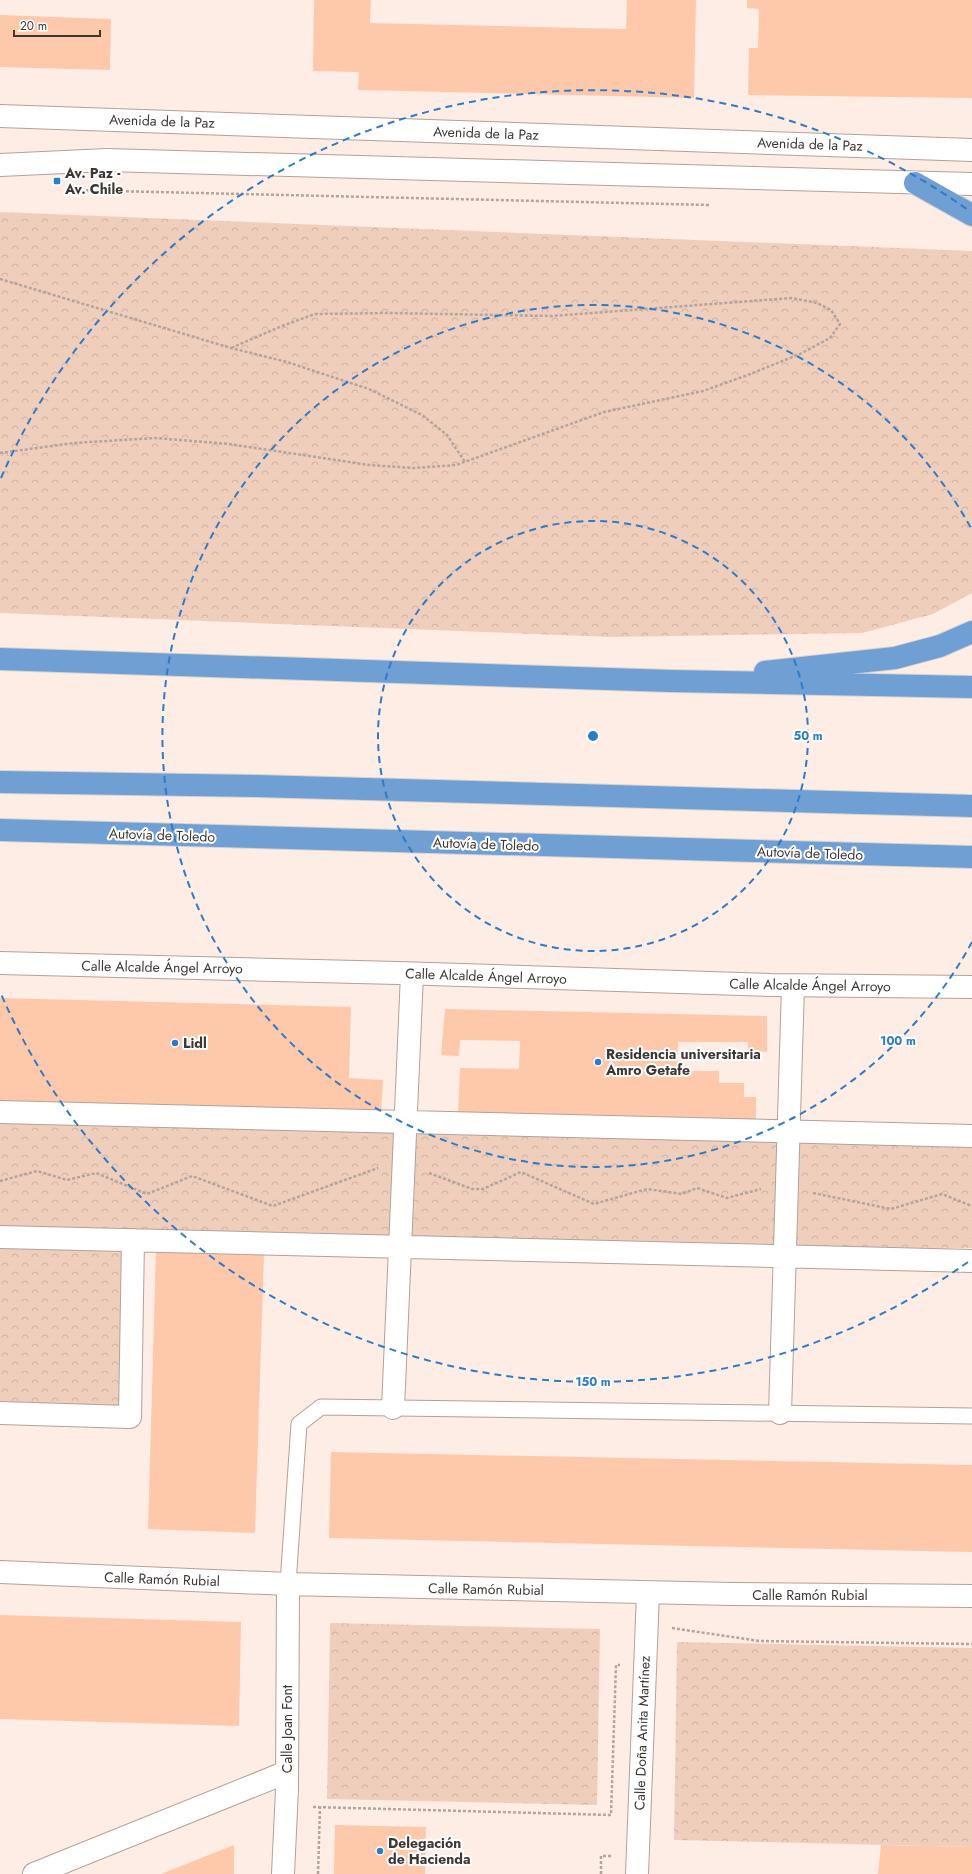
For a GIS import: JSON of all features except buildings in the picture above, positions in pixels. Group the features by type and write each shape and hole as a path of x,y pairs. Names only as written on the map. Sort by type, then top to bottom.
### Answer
{"highway":[{"path":"915,183 972,215"},
{"path":"671,681 895,658 940,646 972,632"},
{"path":"0,659 671,681 972,688"},
{"path":"0,782 249,786 972,806"},
{"name":"Autovía de Toledo","path":"0,830 972,857"}],"street":[{"name":"Avenida de la Paz","path":"0,116 972,150"},
{"path":"0,165 107,160 972,184"},
{"name":"Calle Alcalde Ángel Arroyo","path":"0,963 793,986 972,987"},
{"path":"392,1408 412,974"},
{"path":"780,1413 793,986"},
{"path":"0,1112 972,1136"},
{"path":"0,1237 972,1261"},
{"path":"0,1413 130,1417 133,1240"},
{"name":"Calle Ramón Rubial","path":"0,1572 288,1584 648,1592 972,1596"},
{"name":"Calle Joan Font","path":"283,1874 287,1772 288,1584"},
{"name":"Calle Doña Anita Martínez","path":"637,1874 648,1592"},
{"path":"34,1874 287,1772"}],"lane":[{"path":"288,1584 299,1424 321,1407 972,1416"}],"path":[{"path":"64,190 718,205"},
{"path":"0,279 231,348 287,362 369,389 422,415 447,435 465,462"},
{"path":"0,453 74,443 156,438 229,444 369,464 414,468 456,465 604,412 703,391 745,376 800,354 830,338 840,324 831,310 817,303 792,298 552,316 396,313 315,314 282,326 231,348"},
{"path":"0,1181 37,1171 67,1180 96,1173 147,1194 192,1176 273,1206 377,1168 403,1163 472,1188 483,1189 522,1172 594,1204 647,1189 682,1194 697,1188 727,1198 779,1185 840,1200 892,1209 942,1194 972,1206"},
{"path":"318,1874 320,1807"}],"green space":[{"path":"0,212 972,251 972,593 933,614 862,633 610,637 0,613"},
{"path":"0,1118 972,1144 972,1248 767,1247 123,1233 122,1408 0,1402"},
{"path":"330,1623 600,1629 597,1805 327,1799"},
{"path":"677,1642 972,1648 972,1847 674,1840"}],"place":[{"name":"Av. Paz - Av. Chile","path":"57,181"},
{"name":"Lidl","path":"175,1043"},
{"name":"Residencia universitaria Amro Getafe","path":"598,1062"},
{"name":"Delegación de Hacienda","path":"380,1851"}]}
